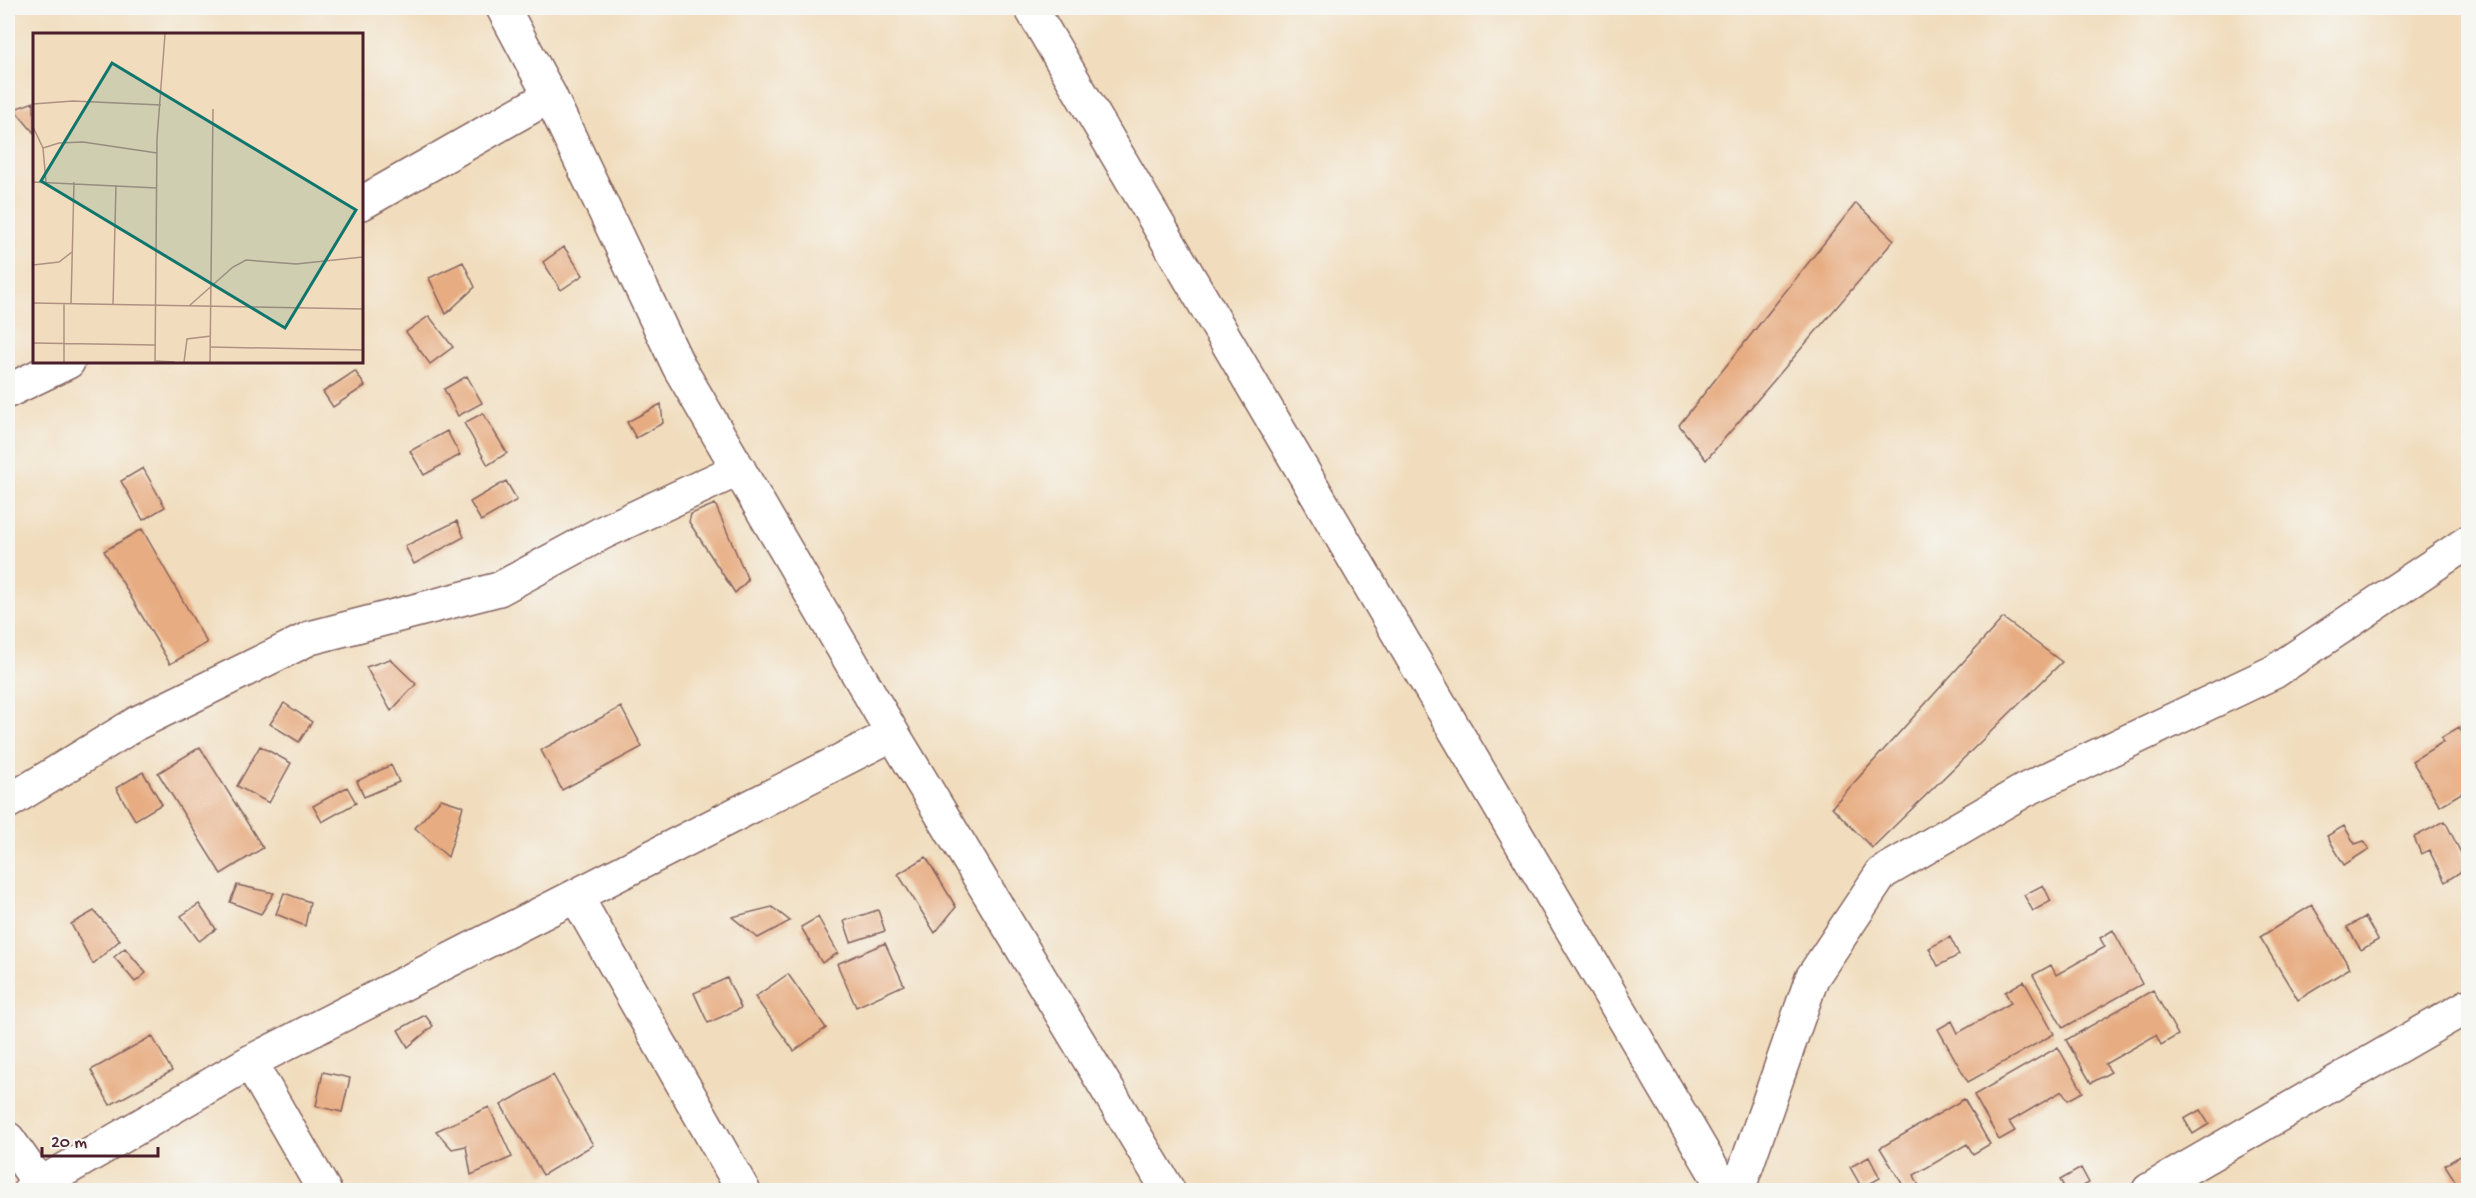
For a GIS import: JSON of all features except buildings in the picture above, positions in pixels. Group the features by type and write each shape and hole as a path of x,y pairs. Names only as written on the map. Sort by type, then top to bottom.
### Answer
{"street":[{"path":"502,8 550,96 679,367 893,734 1168,1191"},
{"path":"1031,8 1725,1191"},
{"path":"363,202 550,96"},
{"path":"8,391 66,363"},
{"path":"8,802 137,723 310,638 499,589 604,532 739,469"},
{"path":"1738,1191 1812,978 1882,873 2025,790 2274,672 2469,542"},
{"path":"8,1139 35,1187 250,1062 893,734"},
{"path":"576,896 743,1191"},
{"path":"2149,1191 2469,1006"},
{"path":"250,1062 324,1191"}]}
